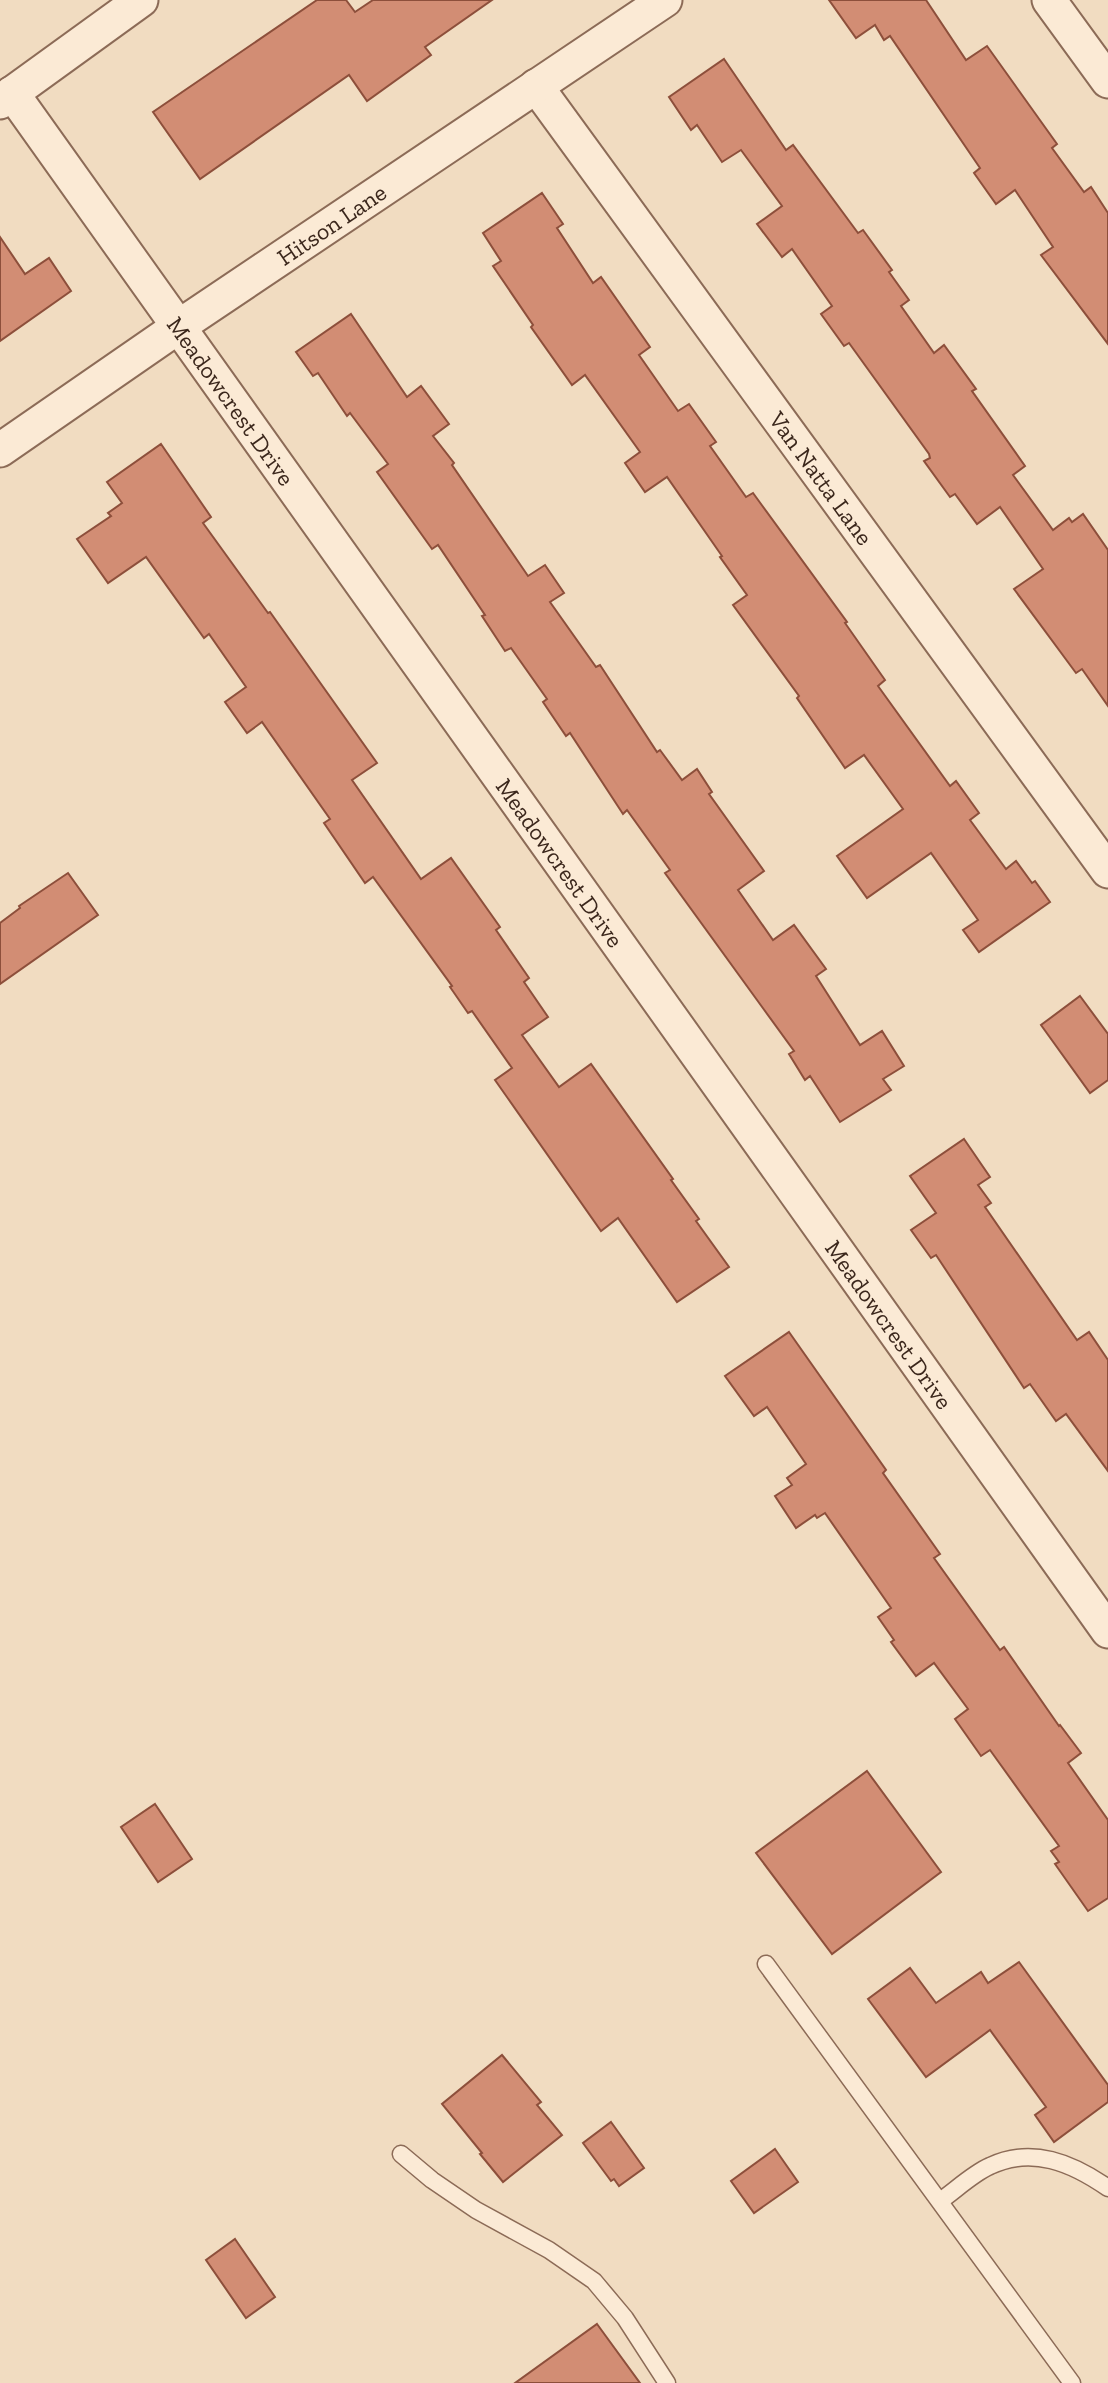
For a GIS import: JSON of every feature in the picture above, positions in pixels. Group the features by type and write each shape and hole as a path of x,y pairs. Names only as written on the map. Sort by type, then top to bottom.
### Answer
{"street":[{"path":"6,97 141,0"},
{"name":"Hitson Lane","path":"0,450 178,327 665,0"},
{"path":"1049,0 1108,81"},
{"name":"Van Natta Lane","path":"536,86 1108,871"},
{"name":"Meadowcrest Drive","path":"6,97 178,327 1108,1631"}],"lane":[{"path":"766,1964 1072,2383"},
{"path":"401,2154 432,2180 476,2210 549,2250 594,2281 625,2318 667,2383"},
{"path":"940,2201 988,2167 1018,2156 1051,2158 1087,2173 1108,2188"}],"building":[{"path":"317,0 346,0 355,12 373,0 492,0 425,47 431,55 367,101 349,75 200,179 153,112"},
{"path":"829,0 926,0 966,60 987,46 1057,144 1052,148 1084,192 1091,187 1108,213 1108,344 1041,255 1053,247 1015,190 996,204 974,173 980,168 890,36 884,40 875,25 856,38"},
{"path":"724,59 786,150 793,145 858,233 863,230 892,270 889,272 909,300 901,306 934,353 944,345 976,389 972,391 1025,466 1013,475 1053,530 1069,518 1072,522 1083,514 1108,550 1108,706 1082,669 1076,673 1014,589 1043,569 1000,507 977,524 955,494 950,497 924,461 930,458 929,454 849,343 844,346 821,314 832,306 792,249 782,257 757,224 782,206 741,150 722,162 697,125 691,130 669,97"},
{"path":"542,193 563,224 557,228 593,283 601,277 650,347 639,355 678,411 689,404 716,442 710,446 746,497 753,493 847,622 845,623 885,680 878,686 950,786 956,781 979,813 970,820 1006,869 1016,861 1050,902 979,952 963,930 978,920 931,853 867,898 837,856 903,809 864,755 845,768 797,698 799,696 733,605 747,595 667,477 645,492 625,463 640,452 585,375 572,385 493,266 501,261 483,233"},
{"path":"0,237 25,274 49,258 71,291 0,341"},
{"path":"351,314 407,397 421,386 449,424 433,436 454,463 452,465 528,576 545,565 564,593 550,602 596,667 600,665 657,752 660,750 682,780 697,769 712,792 709,794 764,871 738,890 773,940 794,925 826,969 816,976 860,1045 882,1031 904,1066 883,1079 891,1090 840,1122 810,1076 805,1080 789,1054 794,1051 665,873 670,870 627,810 623,814 570,733 566,736 543,702 547,699 511,648 505,651 482,616 485,615 438,545 432,549 377,472 388,464 350,413 347,416 318,373 313,376 296,352"},
{"path":"161,444 211,517 203,523 377,763 352,780 421,879 451,858 500,927 496,930 529,978 524,982 548,1017 522,1035 559,1087 591,1064 673,1179 671,1180 699,1219 696,1221 729,1267 677,1302 618,1218 601,1231 495,1080 512,1068 472,1011 468,1013 450,987 452,986 373,877 365,883 324,823 330,819 262,722 247,733 225,702 246,687 209,634 204,638 146,557 108,583 77,539 111,516 108,513 122,503 107,482"},
{"path":"68,873 98,915 0,984 0,923 20,908 19,906"},
{"path":"1080,996 1108,1034 1108,1080 1090,1093 1041,1025"},
{"path":"964,1139 990,1177 978,1185 991,1203 985,1207 1077,1340 1089,1332 1108,1360 1108,1471 1066,1414 1056,1421 1030,1384 1024,1388 936,1255 931,1258 911,1230 936,1213 910,1176"},
{"path":"789,1332 886,1470 883,1473 940,1554 934,1558 1000,1650 1004,1647 1081,1753 1068,1763 1108,1820 1108,1898 1088,1911 1055,1864 1059,1862 1051,1851 1059,1846 990,1750 981,1756 955,1719 968,1709 934,1663 916,1676 891,1642 894,1640 878,1617 891,1608 825,1513 817,1518 815,1515 796,1528 775,1496 792,1485 787,1478 806,1464 767,1407 754,1416 725,1376"},
{"path":"867,1771 941,1872 832,1954 756,1853"},
{"path":"155,1804 192,1859 158,1882 121,1827"},
{"path":"1019,1962 1108,2085 1108,2102 1054,2142 1035,2115 1046,2107 990,2030 926,2077 868,1999 910,1968 936,2003 981,1972 988,1983"},
{"path":"502,2055 541,2102 537,2105 562,2135 503,2182 442,2104"},
{"path":"611,2122 644,2168 619,2186 614,2179 611,2181 583,2143"},
{"path":"775,2149 798,2182 754,2213 731,2181"},
{"path":"235,2239 275,2297 246,2318 206,2260"},
{"path":"597,2324 640,2383 515,2383"}]}
